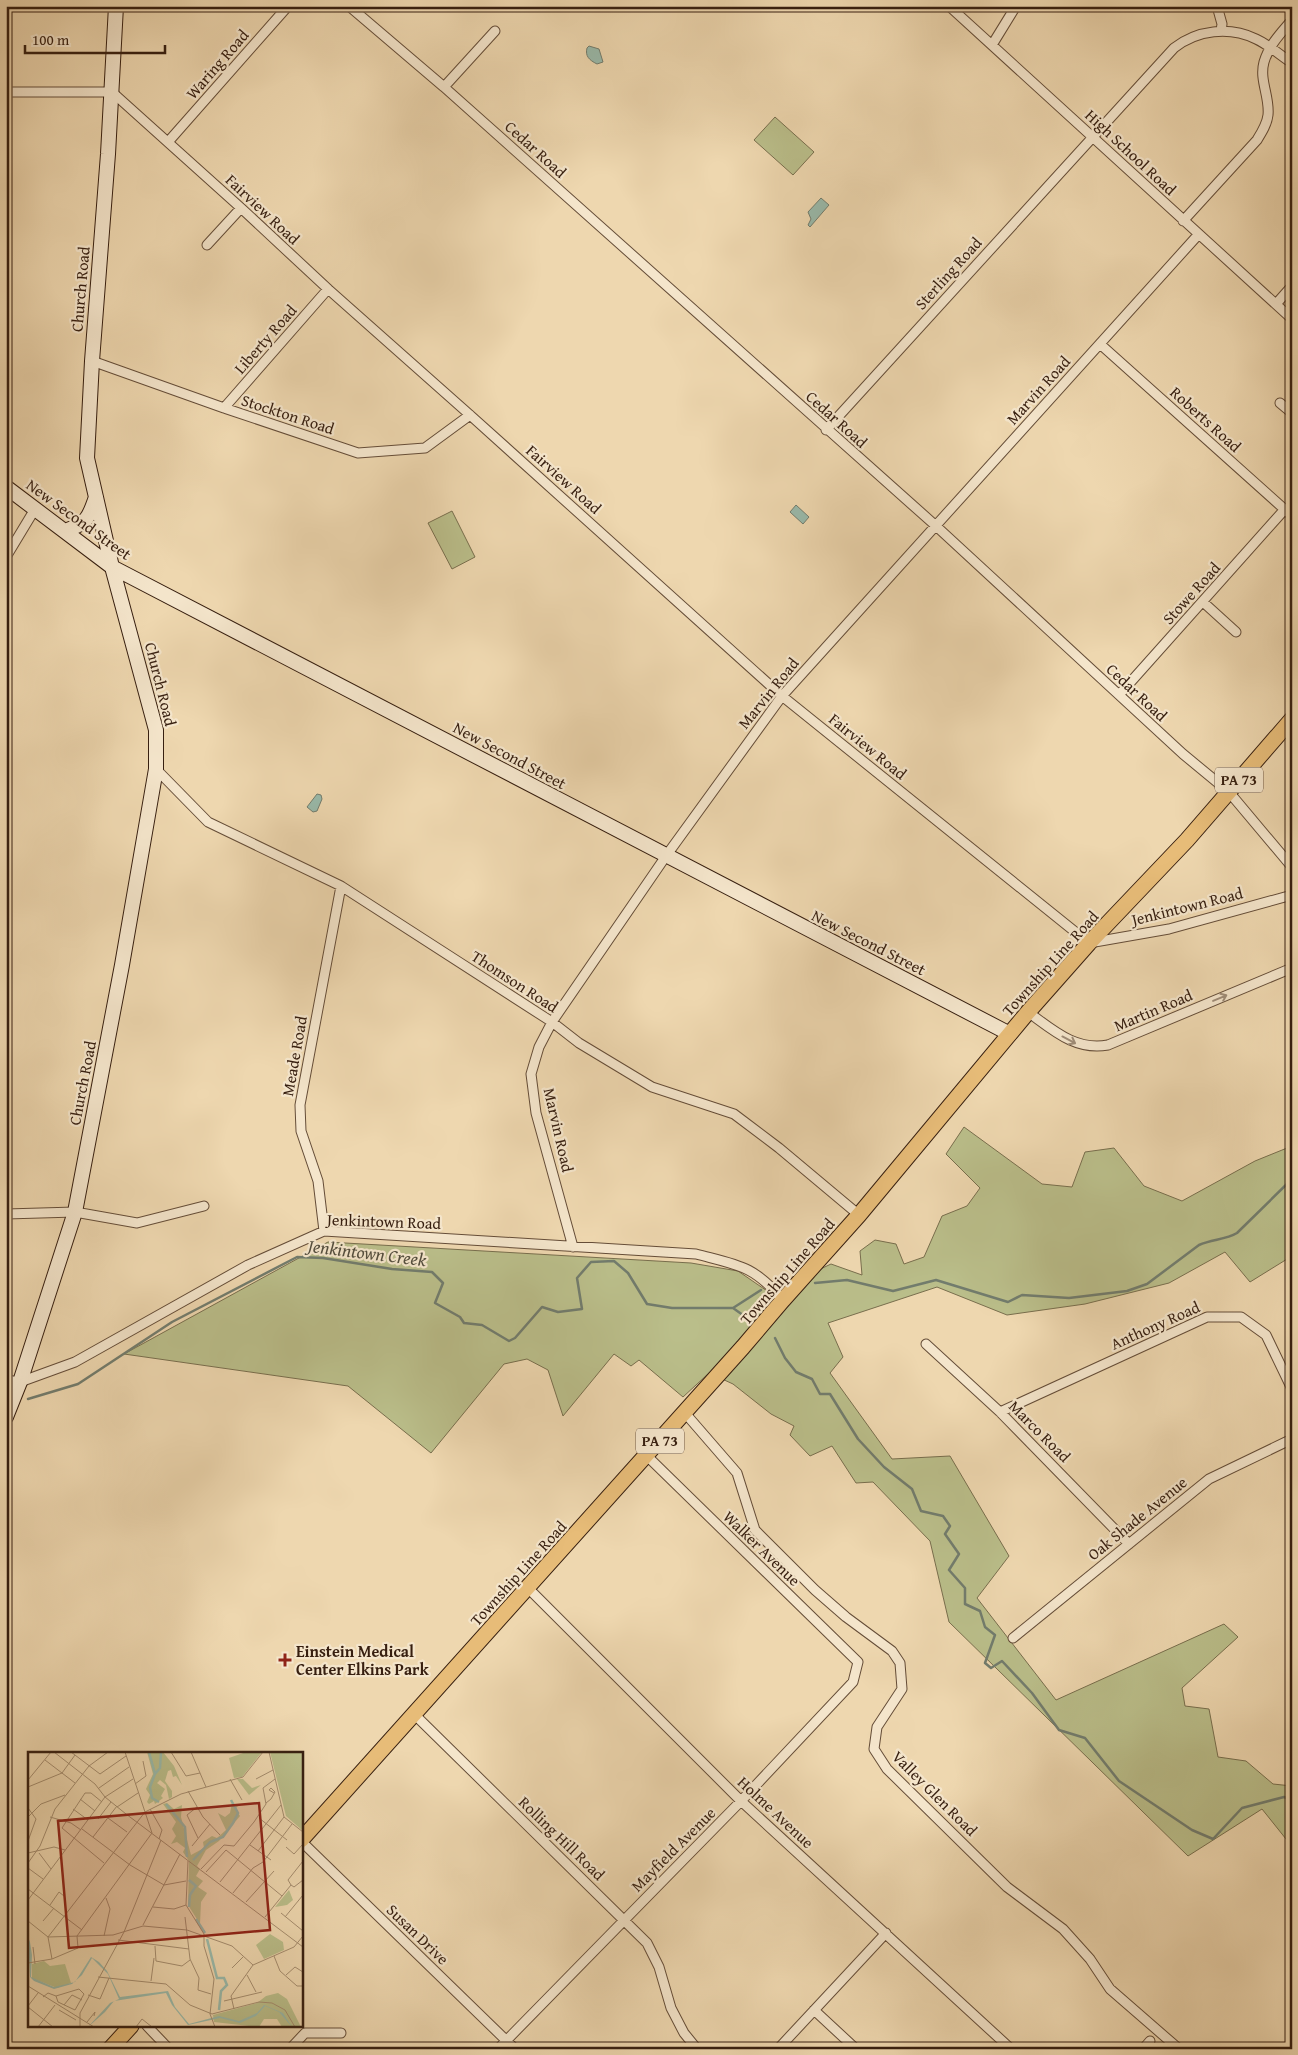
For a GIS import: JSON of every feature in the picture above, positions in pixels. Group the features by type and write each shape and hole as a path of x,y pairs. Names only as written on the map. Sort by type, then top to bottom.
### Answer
{"main road":[{"name":"Township Line Road","path":"302,1839 685,1413 859,1215 1028,1012 1089,943 1229,792 1292,719"},
{"path":"110,2049 129,2028"}],"street":[{"name":"Church Road","path":"6,1417 13,1382 74,1212 122,965 156,769 156,730 112,567 87,458 92,362 112,92 116,6"},
{"name":"Waring Road","path":"168,142 288,6"},
{"name":"Cedar Road","path":"349,6 444,87 826,430 936,526 1183,754 1229,792 1292,867"},
{"name":"High School Road","path":"949,6 1292,319"},
{"path":"992,45 1016,6"},
{"path":"1217,6 1222,24 1221,31"},
{"path":"1184,221 1257,140 1264,128 1268,116 1268,104 1262,80 1264,63 1270,48 1292,20"},
{"path":"444,87 495,31"},
{"name":"Sterling Road","path":"826,430 1174,48 1196,35 1221,31 1255,38 1292,63"},
{"path":"6,92 112,92"},
{"name":"Fairview Road","path":"112,92 328,289 470,414 782,696 1089,943"},
{"path":"207,246 241,208"},
{"name":"Marvin Road","path":"573,1247 536,1112 531,1074 539,1047 552,1022 666,856 782,696 1198,235"},
{"path":"1276,304 1292,286"},
{"name":"Liberty Road","path":"224,408 328,289"},
{"name":"Roberts Road","path":"1100,344 1288,513"},
{"name":"Stockton Road","path":"92,362 358,453 425,448 470,414"},
{"path":"1280,403 1292,413"},
{"name":"New Second Street","path":"6,487 112,567 1010,1034"},
{"path":"65,531 85,521 90,516 96,496"},
{"path":"6,557 35,509"},
{"name":"Stowe Road","path":"1119,695 1203,602 1288,513"},
{"path":"1203,602 1236,632"},
{"name":"Thomson Road","path":"156,769 208,822 341,886 552,1022 579,1043 652,1086 734,1114 779,1148 859,1215"},
{"name":"Meade Road","path":"324,1231 318,1181 302,1131 300,1105 341,886"},
{"name":"Jenkintown Road","path":"1089,943 1169,928 1292,895"},
{"name":"Martin Road","path":"1028,1012 1074,1043 1098,1047 1108,1045 1292,968"},
{"path":"6,1214 74,1212 137,1223 204,1206"},
{"name":"Jenkintown Road","path":"13,1382 74,1362 248,1264 324,1231 696,1254 746,1267 767,1281 783,1300"},
{"name":"Anthony Road","path":"1000,1412 1207,1316 1241,1317 1266,1335 1292,1390"},
{"name":"Marco Road","path":"926,1344 1000,1412 1129,1544"},
{"name":"Valley Glen Road","path":"685,1413 737,1473 755,1530 815,1590 892,1651 900,1663 902,1689 877,1726 874,1749 887,1769 1007,1887 1063,1929 1090,1958 1110,1989 1179,2049"},
{"name":"Oak Shade Avenue","path":"1013,1638 1209,1479 1292,1439"},
{"name":"Walker Avenue","path":"646,1455 858,1662"},
{"name":"Holme Avenue","path":"528,1588 741,1801 1011,2049"},
{"name":"Mayfield Avenue","path":"498,2049 741,1801 853,1682 858,1662"},
{"name":"Rolling Hill Road","path":"414,1714 647,1943 659,1967 671,2008 684,2033 697,2049"},
{"name":"Susan Drive","path":"302,1841 515,2049"},
{"path":"778,2049 886,1933"},
{"path":"814,2010 856,2049"},
{"path":"149,2028 169,2049"},
{"path":"290,2049 305,2033 341,2033"},
{"path":"1143,2049 1150,2041"}],"green space":[{"path":"775,117 814,152 793,175 754,140"},
{"path":"452,511 475,557 452,569 428,523"},
{"path":"964,1127 1042,1184 1072,1187 1085,1152 1114,1148 1144,1186 1182,1201 1255,1161 1292,1146 1292,1256 1250,1282 1225,1252 1169,1283 1085,1304 1007,1315 937,1287 828,1323 843,1357 830,1373 892,1459 950,1456 1009,1556 977,1598 1056,1700 1224,1624 1238,1637 1182,1688 1185,1706 1209,1709 1218,1757 1246,1761 1273,1784 1292,1786 1292,1842 1290,1844 1262,1809 1188,1856 949,1622 930,1541 873,1482 856,1483 832,1446 810,1456 790,1435 794,1426 771,1414 733,1384 709,1373 683,1397 639,1360 631,1366 614,1354 563,1416 548,1370 527,1359 504,1364 431,1453 348,1386 124,1354 328,1242 691,1263 738,1271 770,1293 831,1264 862,1275 860,1251 875,1240 896,1244 904,1264 924,1257 942,1216 967,1206 980,1188 946,1154"}],"shaded area":[{"path":"589,46 599,49 603,62 597,64 587,56 587,48"},
{"path":"821,198 829,205 810,227 808,225 811,219 808,212"},
{"path":"796,505 809,517 803,524 790,512"},
{"path":"317,794 321,795 322,799 317,811 313,812 307,807"}],"waterway":[{"name":"Jenkintown Creek","path":"815,1283 847,1280 893,1291 936,1280 1008,1302 1022,1295 1069,1298 1127,1291 1147,1284 1199,1245 1237,1233 1292,1179"},
{"name":"Jenkintown Creek","path":"28,1399 78,1384 172,1322 297,1257 323,1258 392,1269 432,1272 443,1283 435,1303 460,1317 464,1323 482,1325 509,1341 515,1338 542,1307 558,1312 582,1309 577,1278 591,1262 614,1261 628,1273 647,1304 672,1308 733,1308 761,1290"},
{"path":"733,1308 747,1318"},
{"path":"775,1338 785,1358 796,1372 812,1379 820,1394 830,1394 858,1439 884,1467 912,1489 921,1511 943,1516 950,1526 945,1534 959,1554 949,1570 965,1588 965,1604 980,1611 985,1627 995,1635 985,1663 991,1668 1002,1661 1032,1693 1059,1730 1085,1738 1119,1781 1192,1830 1213,1839 1242,1808 1284,1797 1292,1800"}],"place":[{"name":"Einstein Medical Center Elkins Park","path":"285,1660"}]}
